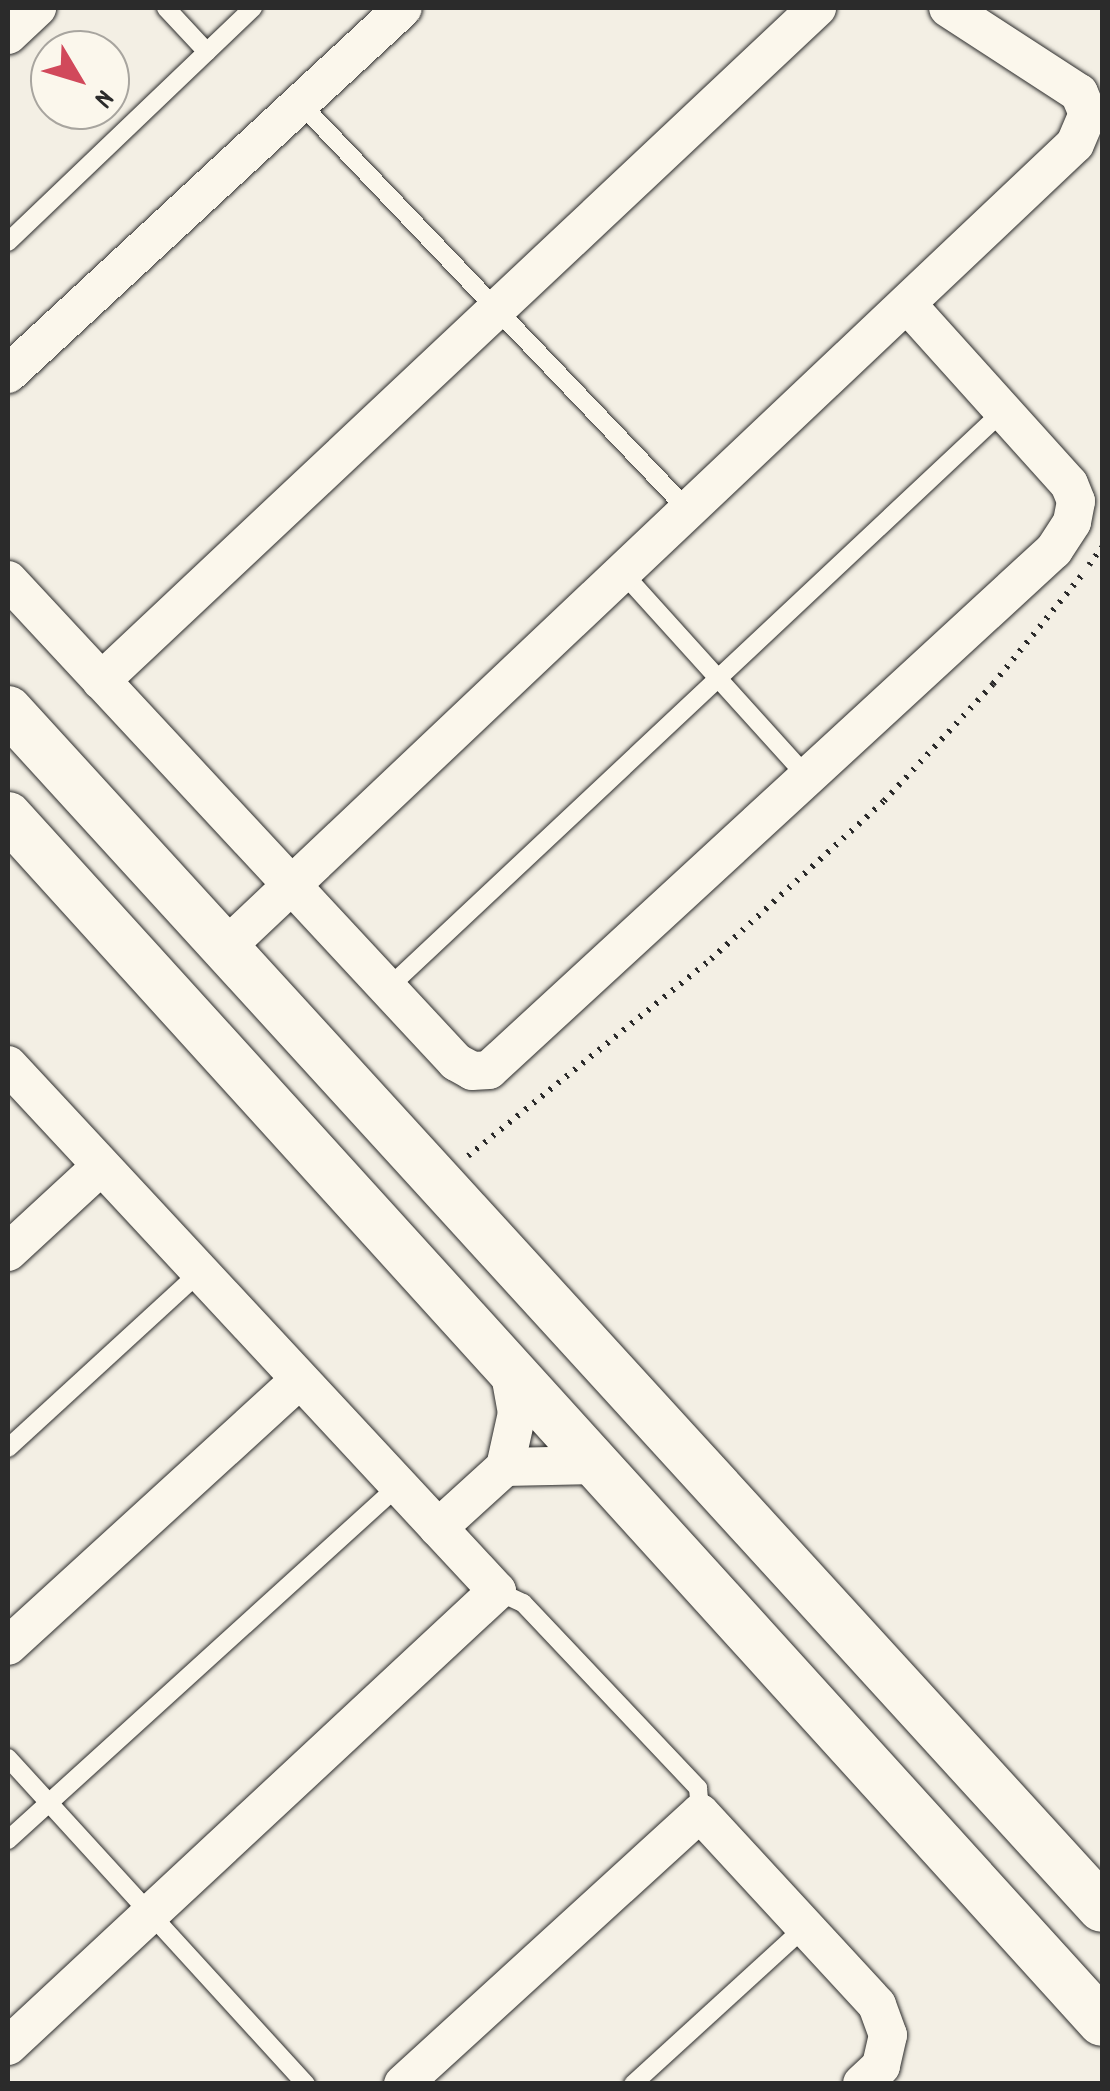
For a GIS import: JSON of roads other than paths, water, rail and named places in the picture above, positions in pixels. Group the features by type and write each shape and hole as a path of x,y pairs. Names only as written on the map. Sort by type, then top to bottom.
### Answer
{"street":[{"path":"8,35 37,8"},
{"path":"8,374 403,8"},
{"path":"101,681 818,8"},
{"path":"224,949 1075,144 1088,114 1079,93 948,8"},
{"path":"8,580 456,1062 472,1071 489,1070 1054,550 1072,522 1076,501 1069,484 907,304"},
{"path":"8,710 1102,1908"},
{"path":"8,816 1102,2022"},
{"path":"8,1065 497,1591 8,2046"},
{"path":"8,1252 100,1166"},
{"path":"438,1528 506,1467 517,1412 509,1368"},
{"path":"8,1646 299,1380"},
{"path":"506,1467 597,1465"},
{"path":"403,2084 700,1813 877,2005 888,2035 881,2066 862,2084"}],"lane":[{"path":"166,8 207,52"},
{"path":"8,242 253,8"},
{"path":"300,103 688,510"},
{"path":"388,988 1003,411"},
{"path":"622,572 807,777"},
{"path":"8,1448 199,1273"},
{"path":"8,1840 398,1486"},
{"path":"497,1591 523,1604 698,1788 700,1813"},
{"path":"8,1758 306,2084"},
{"path":"633,2084 805,1927"}]}
